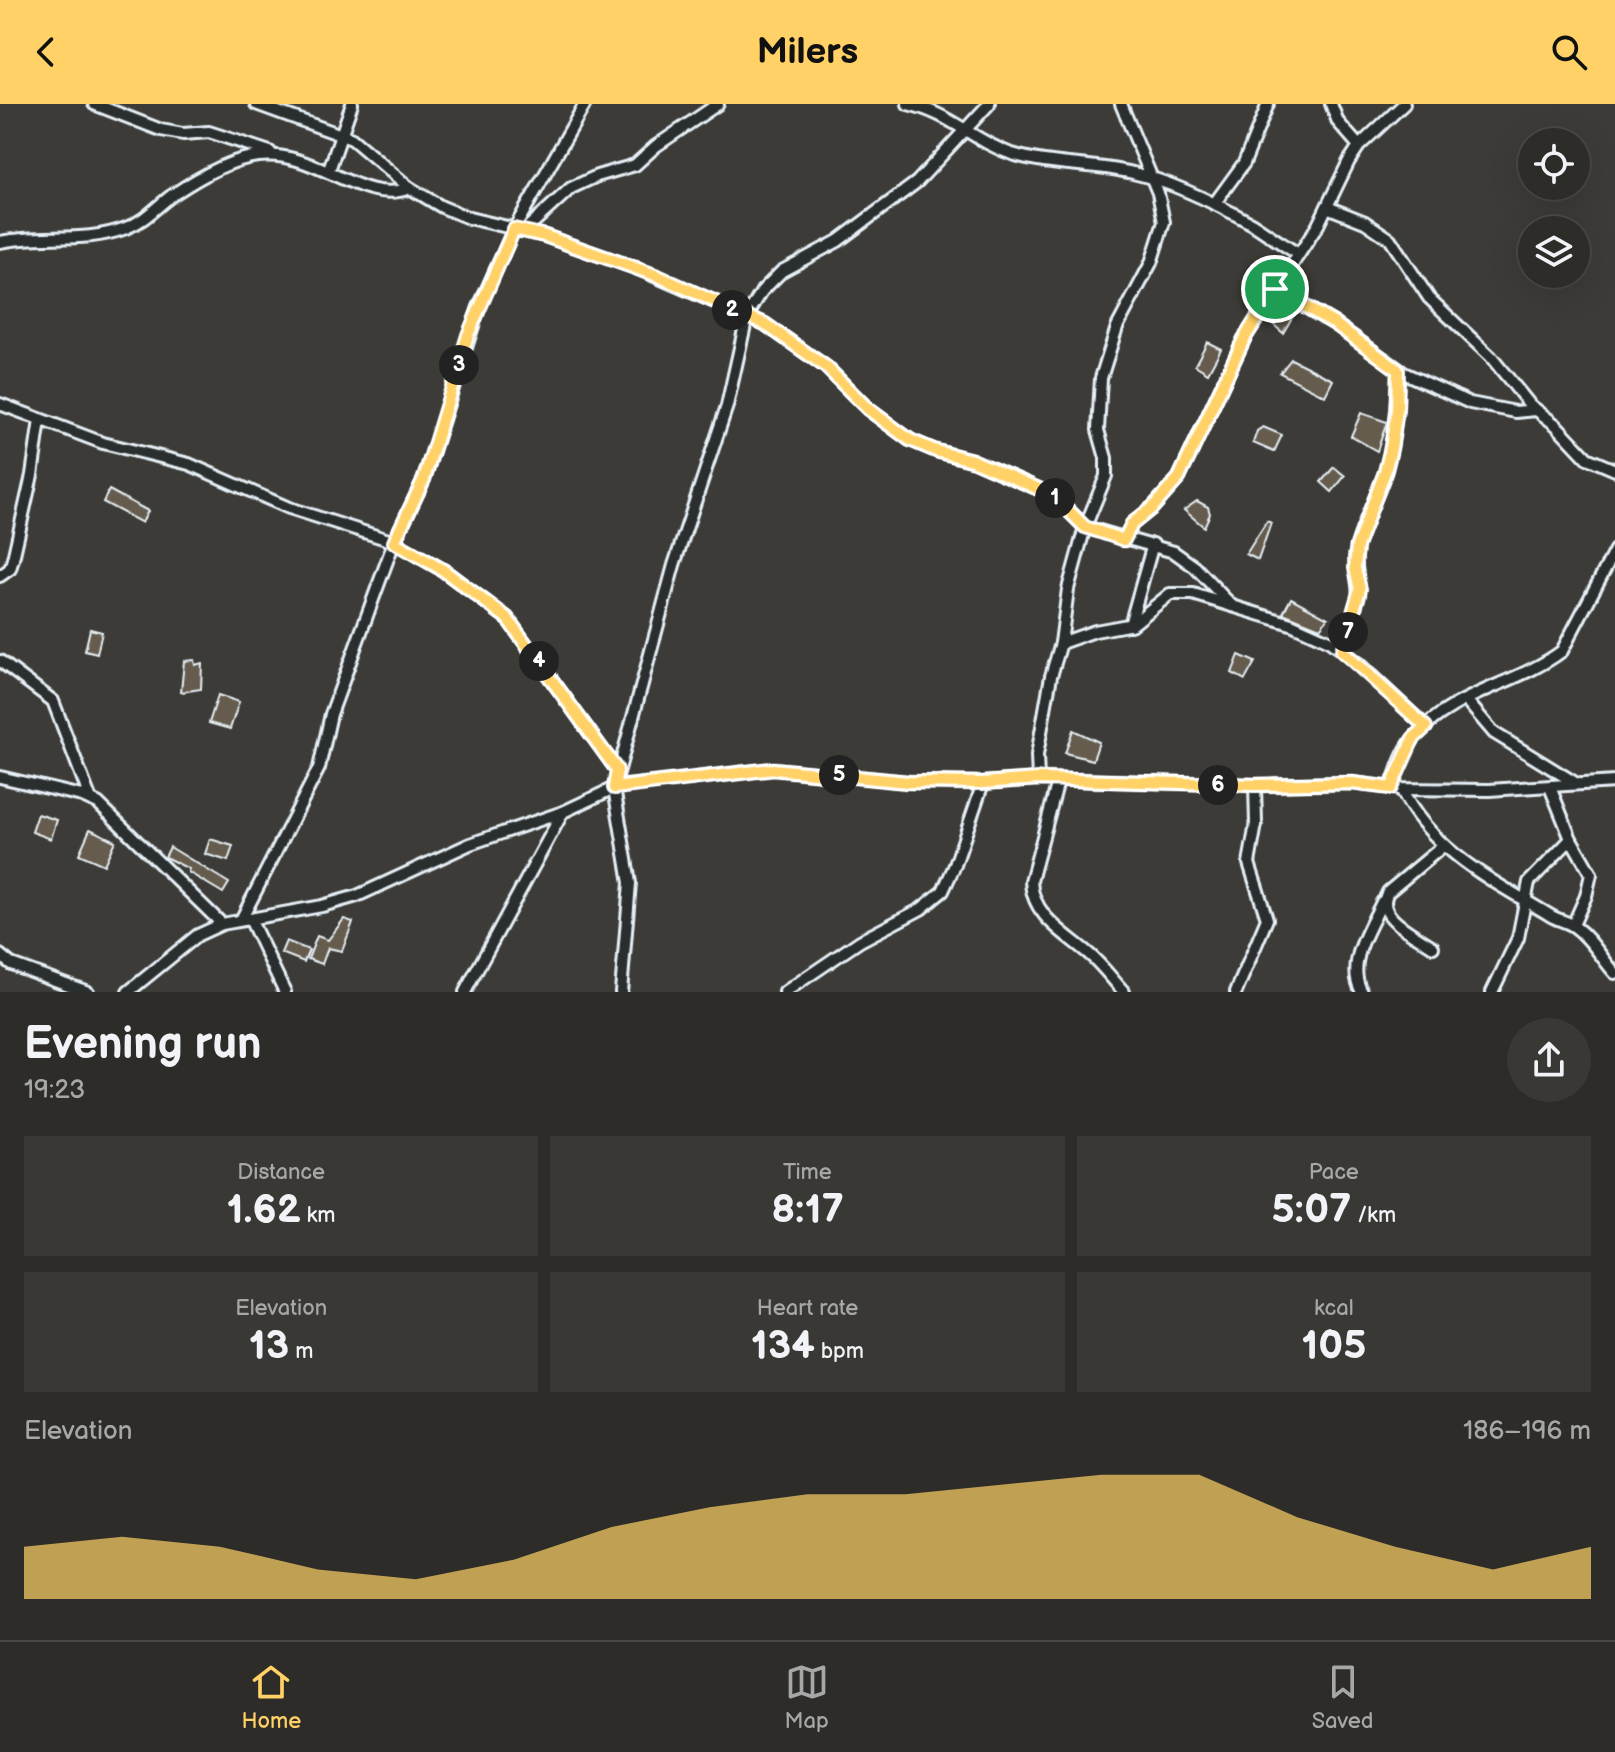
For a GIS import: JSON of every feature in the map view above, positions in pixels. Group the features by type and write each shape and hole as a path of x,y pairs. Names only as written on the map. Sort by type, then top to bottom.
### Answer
{"street":[{"path":"94,104 161,130 183,134 209,132 329,170 379,193 397,193 410,188"},
{"path":"256,104 352,139 410,188 454,213 519,230 658,276 747,316 789,339 814,358 868,409 910,440 936,451 972,460 1041,490 1063,505 1085,527 1174,552 1195,567 1232,606"},
{"path":"329,170 352,104"},
{"path":"246,919 319,768 331,714 394,542 424,479 468,335 585,104"},
{"path":"519,230 571,188 597,176 635,165 656,146 718,104"},
{"path":"908,104 941,113 995,147 1032,159 1105,168 1153,180 1214,204 1297,253"},
{"path":"621,992 630,883 614,788 617,770 674,565 727,406 747,316 774,277 838,241 904,193 989,104"},
{"path":"1038,779 1037,755 1051,676 1061,643 1068,589 1085,527 1107,473 1098,430 1101,378 1117,327 1151,263 1164,222 1153,180 1121,104"},
{"path":"1214,204 1244,163 1268,104"},
{"path":"1331,104 1338,122 1359,146"},
{"path":"1124,540 1132,524 1153,507 1179,478 1244,339 1327,207 1359,146 1404,104"},
{"path":"0,242 38,236 78,240 115,232 140,222 171,197 215,170 235,161 275,155"},
{"path":"1327,207 1372,226 1390,239 1429,298 1487,353 1536,410 1564,432 1587,458 1615,470"},
{"path":"1275,289 1335,324 1398,370 1470,403 1516,412 1536,410"},
{"path":"1342,651 1360,589 1355,568 1357,546 1381,485 1391,448 1397,410 1398,370"},
{"path":"0,404 103,443 189,464 289,508 394,542 443,570 507,618 617,770"},
{"path":"0,576 10,569 13,559 32,475 40,420"},
{"path":"1130,625 1153,544"},
{"path":"1396,789 1407,749 1426,727 1466,700 1550,661 1562,651 1615,550"},
{"path":"1061,643 1095,631 1141,621 1170,594 1177,592 1209,598 1307,630 1342,651 1426,727"},
{"path":"0,661 48,696 56,707 91,800"},
{"path":"1466,700 1494,733 1577,784"},
{"path":"128,992 198,935 222,924 322,906 357,896 470,844 563,812 614,788 757,769 908,782 983,783 1038,779 1255,785 1352,783 1396,789 1550,787 1615,782"},
{"path":"0,777 91,800 112,814 222,924"},
{"path":"1058,781 1031,881 1031,896 1049,921 1091,956 1124,992"},
{"path":"785,992 860,941 921,909 943,891 983,783"},
{"path":"1236,992 1267,919 1249,863 1256,824 1255,785"},
{"path":"1550,787 1571,839 1591,874 1586,896 1573,925"},
{"path":"1396,789 1442,847 1476,872 1551,917 1573,925 1593,943 1615,973"},
{"path":"465,992 563,812"},
{"path":"1492,992 1518,938 1525,900 1535,875 1571,839"},
{"path":"1362,992 1356,974 1357,957 1383,900 1388,892 1442,847"},
{"path":"1383,900 1384,910 1433,947"},
{"path":"246,919 285,992"},
{"path":"0,955 11,964 88,992"}],"building":[{"path":"1276,304 1293,316 1283,333 1267,319"},
{"path":"1207,342 1221,349 1208,373 1195,365"},
{"path":"1291,359 1333,380 1325,396 1280,373"},
{"path":"1361,413 1387,422 1377,451 1351,436"},
{"path":"1263,427 1282,435 1274,452 1253,443 1257,431"},
{"path":"1334,467 1345,476 1332,492 1321,482"},
{"path":"109,490 148,511 142,523 103,502"},
{"path":"1197,501 1208,507 1210,514 1204,527 1184,510"},
{"path":"1267,521 1271,523 1258,560 1246,554"},
{"path":"1291,598 1328,618 1320,628 1283,613"},
{"path":"90,629 102,632 97,654 85,651"},
{"path":"1239,655 1255,662 1245,680 1232,673"},
{"path":"194,660 195,665 202,663 201,689 181,692 184,661"},
{"path":"218,695 239,702 230,729 209,723"},
{"path":"1073,730 1099,742 1093,760 1065,753"},
{"path":"38,814 57,820 51,839 32,832"},
{"path":"90,829 115,841 104,865 79,854"},
{"path":"210,839 233,846 228,861 205,854"},
{"path":"170,847 229,883 223,893 188,872 189,869 165,857"},
{"path":"344,919 353,922 342,951 328,948 322,964 308,959 317,936 328,940"},
{"path":"286,941 309,950 304,962 281,953"}],"route":[{"path":"514,229 545,236 658,276 765,324 826,367 868,409 910,440 936,451 972,460 1041,490 1063,505 1085,527 1124,540 1132,524 1153,507 1179,478 1244,339 1275,289 1335,324 1398,370 1397,410 1391,448 1357,546 1355,568 1360,589 1342,651 1426,727 1413,739 1391,788 1352,783 1255,785 1038,779 983,783 908,782 757,769 614,788 617,770 507,618 443,570 394,542 435,451 468,335 514,229"}]}
